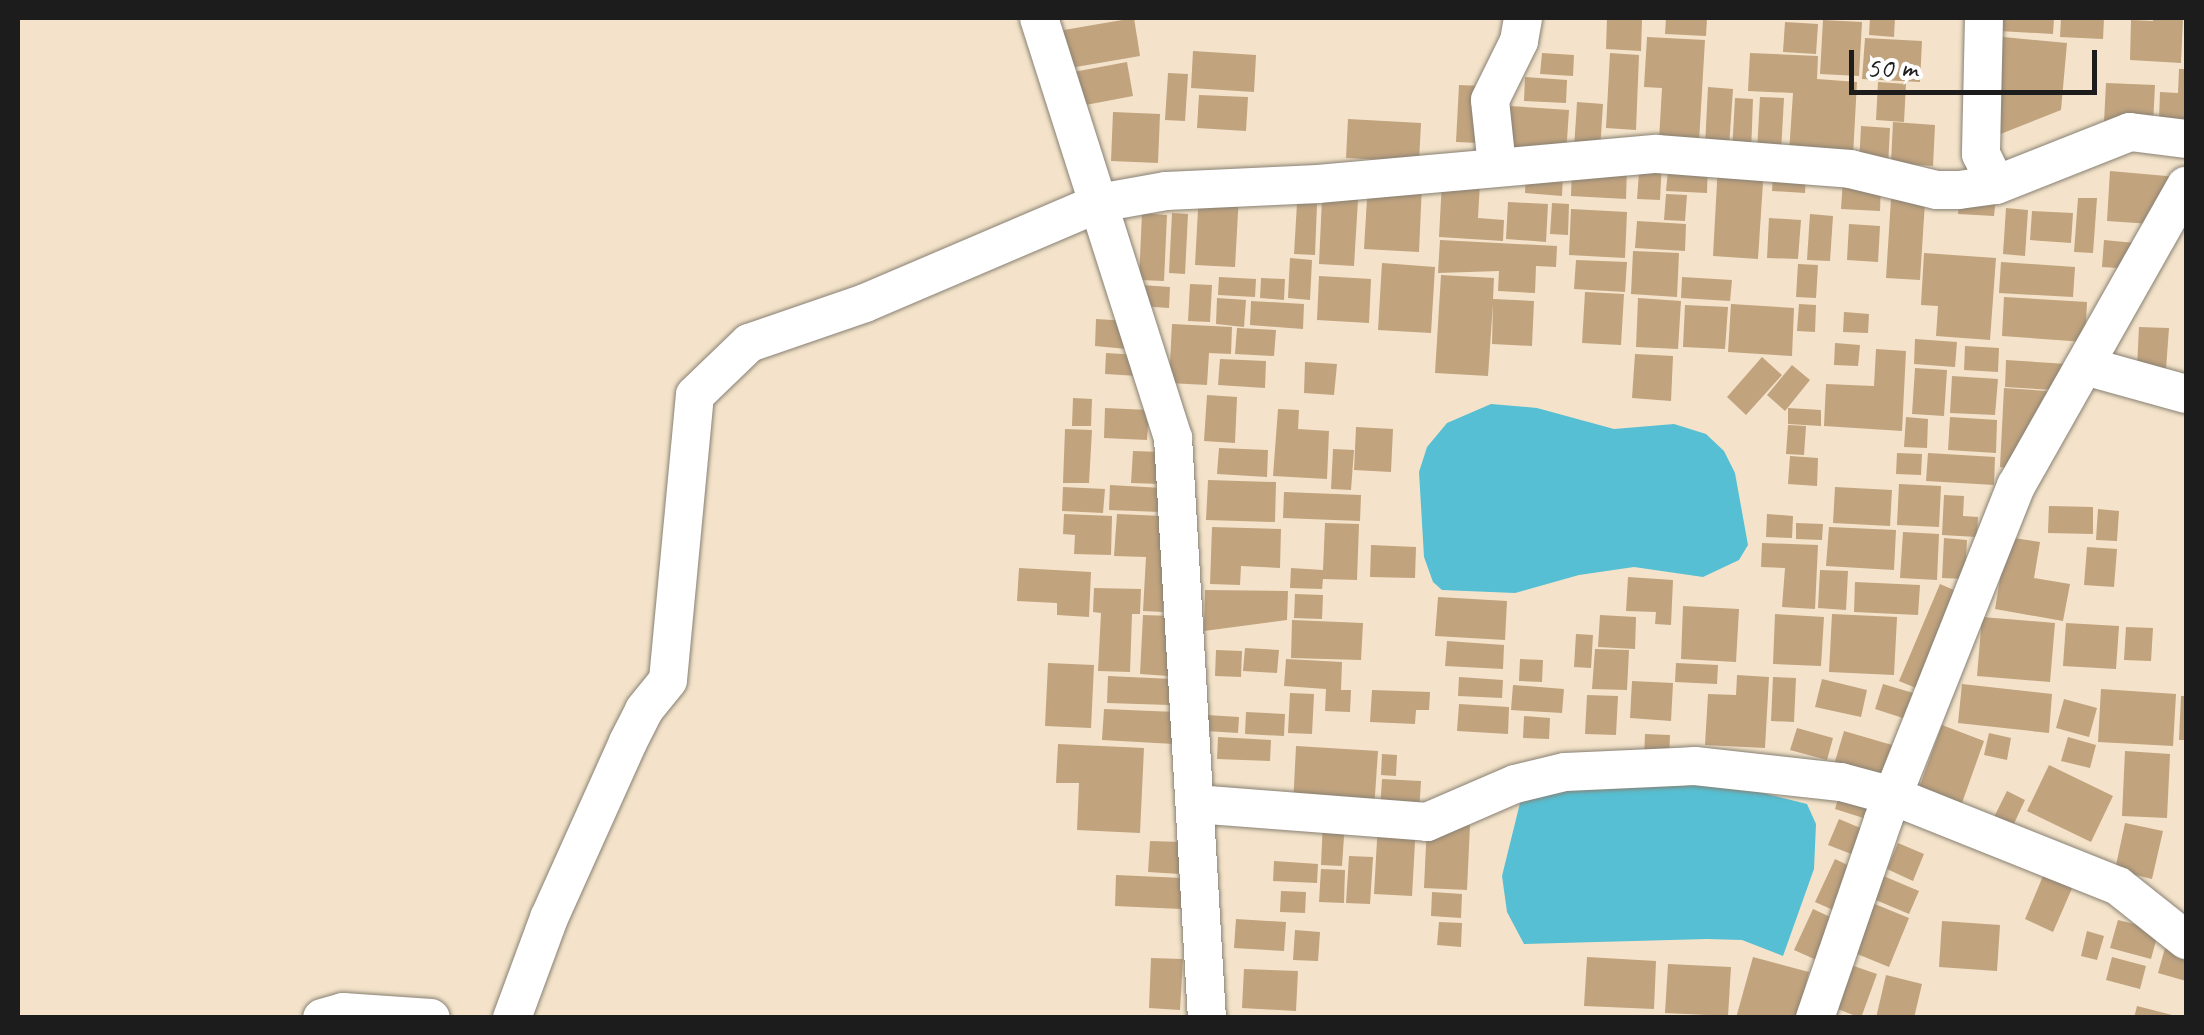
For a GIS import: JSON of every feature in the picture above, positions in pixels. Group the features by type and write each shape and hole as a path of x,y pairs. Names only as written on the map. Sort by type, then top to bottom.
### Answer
{"street":[{"path":"1039,18 1173,438 1207,1018"},
{"path":"1497,166 1490,134 1490,100 1519,40 1523,18"},
{"path":"1984,18 1982,154 1996,185"},
{"path":"512,1018 549,918 628,742 644,710 668,680 695,396 749,342 865,302 1099,203 1166,191 1318,184 1657,154 1850,169 1936,190 1996,185 2130,132 2186,139"},
{"path":"1816,1018 1893,796 2016,486 2186,186"},
{"path":"2085,366 2186,394"},
{"path":"1195,804 1427,822 1515,784 1566,772 1695,766 1840,782 1893,796 2118,886 2186,940"},
{"path":"322,1018 342,1012 431,1018"}],"water":[{"path":"1491,404 1537,408 1614,429 1674,424 1706,434 1724,451 1735,473 1748,545 1739,560 1703,577 1634,567 1579,575 1515,593 1442,590 1433,582 1424,557 1419,472 1427,447 1447,423"},
{"path":"1707,779 1807,804 1816,824 1814,869 1783,956 1742,940 1524,944 1507,912 1502,876 1520,803 1563,790"}],"building":[{"path":"1134,18 1140,56 1064,69 1058,31"},
{"path":"1607,18 1642,19 1641,51 1606,49"},
{"path":"1666,18 1707,18 1706,36 1665,34"},
{"path":"1870,18 1895,18 1894,37 1869,35"},
{"path":"2000,18 2054,18 2053,34 1999,31"},
{"path":"2061,18 2104,18 2103,39 2060,37"},
{"path":"2183,18 2181,63 2130,60 2131,20"},
{"path":"1823,20 1862,22 1859,76 1820,74"},
{"path":"1785,22 1818,24 1816,54 1783,52"},
{"path":"1993,36 2067,43 2061,110 1993,137"},
{"path":"1647,37 1705,40 1699,142 1659,140 1662,88 1644,87"},
{"path":"1865,38 1922,41 1920,82 1862,79"},
{"path":"1193,51 1256,55 1254,92 1191,88"},
{"path":"1542,53 1574,55 1573,76 1540,74"},
{"path":"1610,53 1639,55 1636,130 1606,128"},
{"path":"1750,53 1818,56 1817,79 1857,82 1853,156 1789,153 1793,93 1748,91"},
{"path":"1127,62 1133,96 1075,107 1068,73"},
{"path":"2179,69 2186,69 2186,120 2159,119 2160,92 2178,93"},
{"path":"1168,73 1188,74 1185,121 1165,120"},
{"path":"1525,77 1567,80 1566,103 1524,101"},
{"path":"1878,82 1906,84 1904,122 1876,120"},
{"path":"2106,83 2155,85 2153,124 2104,122"},
{"path":"1459,85 1482,86 1479,143 1456,142"},
{"path":"1708,87 1733,89 1729,147 1705,146"},
{"path":"1199,95 1248,97 1246,131 1197,128"},
{"path":"1760,97 1784,98 1781,152 1757,151"},
{"path":"1735,98 1753,99 1751,153 1732,152"},
{"path":"1577,102 1603,104 1600,150 1574,149"},
{"path":"1510,106 1569,110 1566,155 1508,151"},
{"path":"1113,112 1160,114 1158,163 1111,161"},
{"path":"1348,119 1421,123 1419,162 1346,158"},
{"path":"1893,122 1935,125 1933,166 1891,163"},
{"path":"1861,126 1890,128 1888,166 1859,165"},
{"path":"1640,159 1662,161 1660,200 1637,199"},
{"path":"1669,160 1708,162 1707,193 1666,191"},
{"path":"1718,164 1764,167 1758,259 1713,256"},
{"path":"1572,165 1627,168 1626,199 1571,196"},
{"path":"2110,171 2178,177 2151,224 2107,221"},
{"path":"1526,172 1563,175 1562,196 1525,193"},
{"path":"1773,173 1806,175 1805,193 1772,191"},
{"path":"1843,179 1881,181 1880,211 1841,209"},
{"path":"1442,181 1480,183 1478,218 1504,220 1503,241 1439,237"},
{"path":"1368,182 1422,184 1419,252 1364,249"},
{"path":"1199,191 1239,194 1235,267 1195,265"},
{"path":"1666,194 1687,195 1685,221 1664,220"},
{"path":"1960,195 1996,197 1994,216 1958,214"},
{"path":"1322,198 1358,200 1354,266 1319,264"},
{"path":"2078,198 2097,198 2093,253 2074,252"},
{"path":"1891,199 1925,202 1920,280 1886,278"},
{"path":"1508,202 1548,204 1546,242 1506,239"},
{"path":"1297,203 1317,204 1315,255 1294,254"},
{"path":"1552,203 1569,204 1568,235 1550,234"},
{"path":"2006,208 2028,210 2025,256 2003,254"},
{"path":"1571,209 1627,212 1625,258 1569,255"},
{"path":"2032,211 2073,213 2071,243 2030,240"},
{"path":"1142,213 1167,215 1164,281 1139,280"},
{"path":"1172,213 1188,214 1185,274 1169,273"},
{"path":"1810,214 1833,216 1830,261 1807,260"},
{"path":"1769,218 1801,220 1798,259 1767,258"},
{"path":"1637,221 1686,224 1685,251 1635,248"},
{"path":"1849,224 1880,226 1878,262 1847,260"},
{"path":"1440,240 1557,246 1556,267 1536,266 1535,293 1498,291 1499,271 1438,273"},
{"path":"2104,240 2135,243 2134,269 2102,267"},
{"path":"1633,251 1679,253 1677,297 1631,294"},
{"path":"1924,253 1996,258 1990,340 1936,336 1938,306 1921,305"},
{"path":"1290,258 1312,260 1310,300 1288,298"},
{"path":"1576,260 1627,262 1625,292 1574,289"},
{"path":"2001,262 2075,267 2073,297 1999,293"},
{"path":"1382,263 1435,267 1431,333 1378,330"},
{"path":"1798,264 1818,265 1816,298 1796,297"},
{"path":"1441,275 1494,278 1493,299 1534,301 1532,346 1492,344 1493,303 1488,376 1435,373"},
{"path":"1319,276 1371,279 1369,323 1317,320"},
{"path":"1219,277 1256,279 1255,297 1218,295"},
{"path":"1682,277 1732,280 1730,301 1681,298"},
{"path":"1261,278 1285,279 1284,300 1260,298"},
{"path":"1190,284 1212,285 1210,322 1188,321"},
{"path":"1141,285 1170,287 1169,308 1140,306"},
{"path":"1585,292 1624,294 1621,345 1582,343"},
{"path":"2004,297 2087,302 2085,342 2002,336"},
{"path":"1217,298 1246,300 1244,327 1216,324"},
{"path":"1638,298 1681,301 1678,349 1636,347"},
{"path":"1251,301 1304,304 1303,329 1250,325"},
{"path":"1731,304 1794,308 1792,356 1728,352"},
{"path":"1799,304 1816,305 1815,332 1797,331"},
{"path":"1685,305 1728,307 1725,349 1683,347"},
{"path":"1844,312 1869,314 1868,333 1843,332"},
{"path":"1096,319 1129,321 1127,349 1095,346"},
{"path":"1172,324 1232,327 1231,354 1209,353 1207,385 1169,383"},
{"path":"2139,327 2169,328 2166,369 2137,368"},
{"path":"1237,328 1276,330 1274,356 1235,354"},
{"path":"1915,339 1957,342 1955,367 1914,364"},
{"path":"1835,343 1860,345 1858,366 1834,365"},
{"path":"1965,346 1999,348 1998,372 1964,370"},
{"path":"1876,349 1906,351 1902,431 1824,426 1826,384 1874,386"},
{"path":"1106,353 1139,355 1138,376 1105,374"},
{"path":"1635,354 1673,356 1671,401 1632,398"},
{"path":"1762,357 1782,375 1746,415 1727,397"},
{"path":"1220,359 1266,361 1265,388 1218,385"},
{"path":"2006,360 2082,365 2070,391 2005,387"},
{"path":"1305,362 1337,364 1334,395 1304,393"},
{"path":"1792,365 1810,380 1785,411 1767,395"},
{"path":"1915,368 1947,370 1944,416 1912,414"},
{"path":"1952,376 1998,379 1995,415 1950,413"},
{"path":"2004,388 2063,392 2015,468 2000,467"},
{"path":"1207,395 1237,397 1235,443 1204,441"},
{"path":"1073,398 1092,399 1091,426 1072,426"},
{"path":"1105,408 1149,410 1147,440 1104,438"},
{"path":"1788,408 1821,410 1821,426 1788,424"},
{"path":"1278,409 1299,410 1298,429 1329,431 1327,479 1273,476"},
{"path":"1906,417 1928,419 1927,448 1904,447"},
{"path":"1950,417 1997,420 1996,453 1948,450"},
{"path":"1788,425 1806,426 1804,455 1786,454"},
{"path":"1356,427 1393,429 1391,472 1354,470"},
{"path":"1065,429 1092,430 1089,483 1063,483"},
{"path":"1219,448 1268,450 1267,477 1217,474"},
{"path":"1333,449 1354,450 1351,490 1331,489"},
{"path":"1133,451 1162,452 1160,484 1131,483"},
{"path":"1897,453 1922,454 1921,475 1896,474"},
{"path":"1928,453 1995,457 1994,485 1926,481"},
{"path":"1790,456 1818,458 1817,486 1788,484"},
{"path":"1208,480 1276,482 1275,522 1206,520"},
{"path":"1899,484 1941,486 1939,527 1897,525"},
{"path":"1110,485 1162,488 1160,512 1109,510"},
{"path":"1063,487 1105,489 1103,513 1062,511"},
{"path":"1835,487 1892,490 1890,526 1833,523"},
{"path":"1284,492 1361,495 1360,521 1283,518"},
{"path":"1944,495 1964,496 1963,516 1978,517 1977,537 1942,535"},
{"path":"2049,506 2093,507 2093,534 2048,533"},
{"path":"2098,509 2119,511 2117,541 2096,540"},
{"path":"1064,514 1112,516 1111,555 1074,554 1075,535 1063,534"},
{"path":"1117,514 1163,516 1163,612 1143,611 1146,557 1114,556"},
{"path":"1767,514 1793,516 1792,538 1766,537"},
{"path":"1325,523 1359,524 1357,580 1323,579 1322,589 1290,588 1291,568 1323,570"},
{"path":"1796,523 1823,524 1822,540 1796,539"},
{"path":"1212,527 1281,529 1280,568 1241,566 1240,585 1210,584"},
{"path":"1829,527 1896,530 1894,570 1826,566"},
{"path":"1903,532 1939,534 1937,580 1900,578"},
{"path":"2007,537 2040,542 2034,578 2070,584 2063,621 1995,609"},
{"path":"1944,538 1967,540 1965,579 1942,578"},
{"path":"1762,543 1818,545 1815,609 1782,607 1785,568 1761,567"},
{"path":"1371,545 1416,547 1415,578 1370,577"},
{"path":"2087,547 2117,549 2114,587 2084,585"},
{"path":"1019,568 1091,572 1089,617 1057,615 1057,603 1017,601"},
{"path":"1820,570 1848,571 1846,610 1818,608"},
{"path":"1628,577 1673,580 1671,625 1655,624 1656,612 1626,611"},
{"path":"1855,582 1920,585 1918,615 1854,612"},
{"path":"1940,584 1963,594 1923,691 1899,681"},
{"path":"1094,588 1141,589 1140,614 1132,614 1130,672 1098,671 1101,613 1093,612"},
{"path":"1205,590 1288,591 1287,620 1204,631"},
{"path":"1295,594 1323,595 1322,619 1294,618"},
{"path":"1438,597 1507,601 1505,640 1435,636"},
{"path":"1683,606 1739,609 1736,662 1681,659"},
{"path":"1775,614 1824,617 1821,666 1773,664"},
{"path":"1832,614 1897,617 1894,675 1829,672"},
{"path":"1143,615 1172,616 1169,676 1140,674"},
{"path":"1600,615 1636,617 1635,649 1598,647"},
{"path":"1982,617 2055,623 2050,682 1977,676"},
{"path":"1292,620 1363,623 1361,660 1291,658"},
{"path":"2066,623 2119,626 2116,669 2063,666"},
{"path":"2126,627 2153,628 2151,661 2124,660"},
{"path":"1576,634 1593,635 1591,668 1574,667"},
{"path":"1447,641 1504,645 1503,669 1445,666"},
{"path":"1245,648 1279,650 1277,673 1243,671"},
{"path":"1595,649 1629,650 1627,690 1592,689"},
{"path":"1216,650 1242,651 1241,677 1215,676"},
{"path":"1286,659 1342,662 1341,690 1351,690 1350,712 1325,711 1326,689 1284,686"},
{"path":"1520,659 1543,660 1542,682 1519,681"},
{"path":"1048,663 1094,665 1091,728 1045,726"},
{"path":"1676,663 1718,665 1717,684 1675,682"},
{"path":"1737,675 1769,677 1765,748 1705,745 1708,694 1736,695"},
{"path":"1108,676 1172,679 1170,705 1107,703"},
{"path":"1459,677 1503,680 1502,698 1458,696"},
{"path":"1773,677 1796,678 1794,722 1771,721"},
{"path":"1822,679 1867,690 1861,717 1815,707"},
{"path":"1632,681 1673,683 1671,721 1630,718"},
{"path":"1883,684 1920,695 1912,721 1875,709"},
{"path":"1962,684 2052,694 2049,733 1958,723"},
{"path":"1513,685 1564,689 1562,713 1511,710"},
{"path":"2101,689 2176,694 2173,746 2098,742"},
{"path":"1372,690 1430,692 1429,710 1416,710 1415,724 1370,722"},
{"path":"1290,693 1314,694 1312,734 1288,733"},
{"path":"1587,695 1618,696 1616,735 1585,734"},
{"path":"2181,696 2186,696 2186,740 2179,740"},
{"path":"2064,699 2097,708 2089,737 2056,728"},
{"path":"1459,704 1509,707 1508,734 1457,731"},
{"path":"1104,709 1176,712 1174,744 1102,740"},
{"path":"1246,712 1285,714 1284,736 1245,734"},
{"path":"1207,715 1239,717 1238,733 1206,731"},
{"path":"1524,716 1550,718 1549,739 1523,738"},
{"path":"1942,725 1984,741 1957,817 1914,802"},
{"path":"1797,728 1833,738 1827,760 1790,750"},
{"path":"1844,731 1899,747 1889,781 1834,765"},
{"path":"1989,733 2011,738 2007,760 1984,755"},
{"path":"1645,734 1670,735 1669,760 1644,759"},
{"path":"1218,737 1271,740 1270,761 1217,759"},
{"path":"2068,737 2096,745 2090,768 2061,761"},
{"path":"1058,744 1144,748 1140,833 1077,830 1079,783 1056,783"},
{"path":"1296,746 1378,751 1374,810 1293,806"},
{"path":"2125,751 2170,754 2167,818 2122,816"},
{"path":"1382,754 1397,755 1396,776 1381,775"},
{"path":"2049,765 2113,796 2091,842 2027,811"},
{"path":"1382,779 1421,781 1419,813 1380,811"},
{"path":"1842,786 1884,799 1876,822 1835,809"},
{"path":"2007,791 2025,800 2011,830 1992,821"},
{"path":"1839,819 1870,832 1859,857 1828,845"},
{"path":"1323,820 1345,821 1342,866 1321,865"},
{"path":"1378,822 1416,824 1412,896 1374,894"},
{"path":"1427,823 1470,825 1467,890 1424,888"},
{"path":"2125,823 2163,831 2152,879 2115,870"},
{"path":"1150,841 1182,842 1180,874 1148,872"},
{"path":"1898,843 1924,854 1913,881 1887,869"},
{"path":"1349,856 1373,857 1370,904 1346,903"},
{"path":"1835,859 1860,871 1840,913 1815,902"},
{"path":"1274,861 1318,864 1317,883 1273,881"},
{"path":"2048,864 2077,877 2053,932 2025,919"},
{"path":"1321,869 1345,870 1344,903 1319,902"},
{"path":"1116,875 1183,878 1181,909 1115,906"},
{"path":"1881,875 1919,891 1909,914 1871,898"},
{"path":"1281,891 1306,892 1305,913 1280,912"},
{"path":"1432,892 1462,894 1461,918 1431,916"},
{"path":"1865,900 1909,918 1889,967 1845,949"},
{"path":"1813,909 1839,921 1821,962 1794,950"},
{"path":"1236,919 1286,922 1284,951 1234,948"},
{"path":"2118,920 2159,930 2151,959 2110,948"},
{"path":"1942,921 2000,925 1997,971 1939,967"},
{"path":"1439,922 1462,923 1461,947 1437,945"},
{"path":"1295,930 1320,932 1318,961 1293,960"},
{"path":"2087,931 2104,936 2097,960 2081,956"},
{"path":"2165,948 2186,954 2186,981 2158,973"},
{"path":"1587,957 1656,961 1654,1009 1584,1006"},
{"path":"1753,957 1809,972 1797,1018 1736,1018"},
{"path":"2112,957 2146,966 2140,989 2106,980"},
{"path":"1151,958 1183,959 1180,1010 1149,1008"},
{"path":"1668,964 1731,967 1728,1016 1665,1013"},
{"path":"1851,965 1877,974 1861,1018 1835,1008"},
{"path":"1244,969 1298,971 1296,1011 1242,1008"},
{"path":"1886,975 1922,984 1914,1018 1876,1018"},
{"path":"2137,1006 2176,1016 2176,1018 2134,1018"}]}
